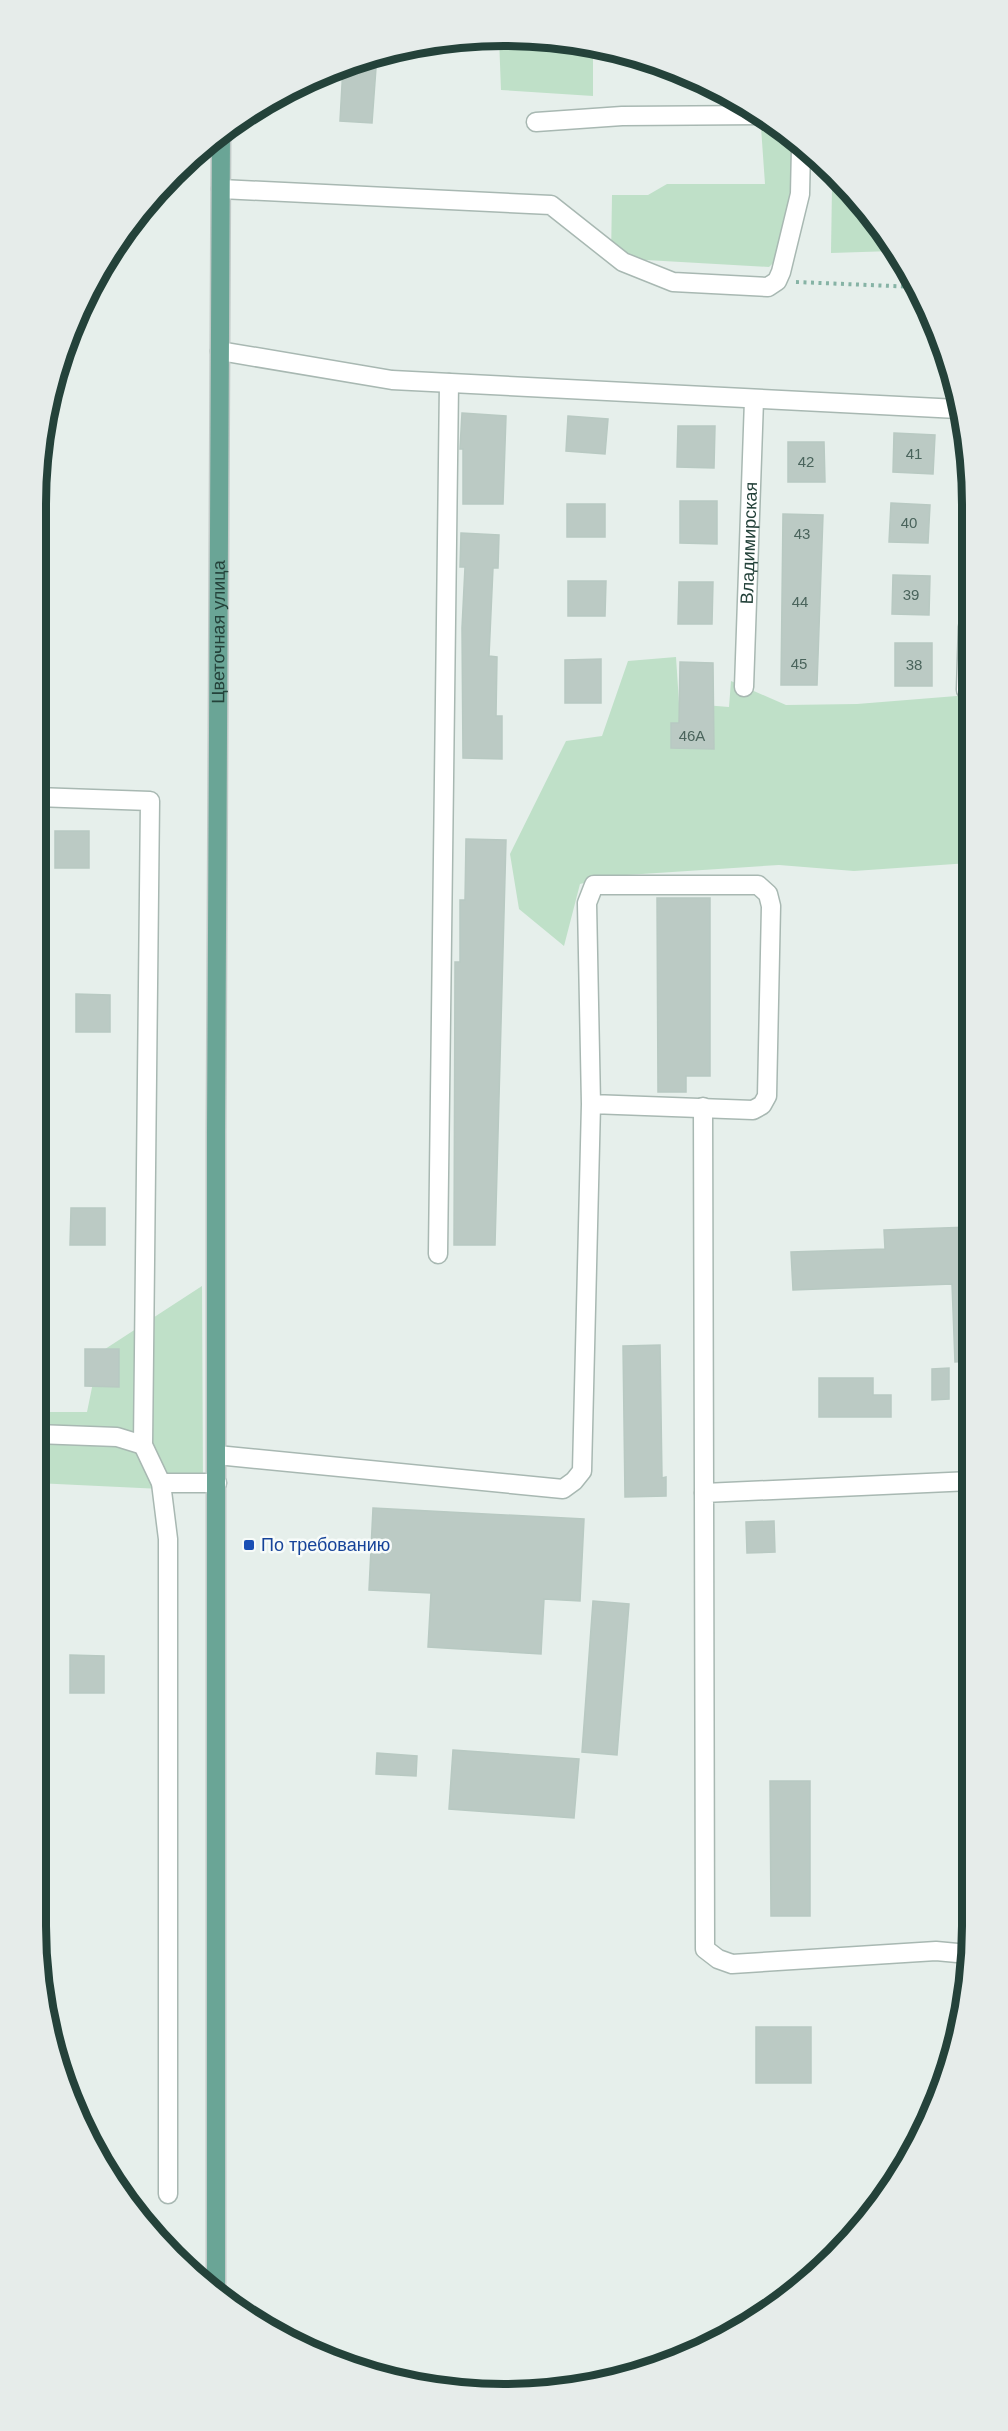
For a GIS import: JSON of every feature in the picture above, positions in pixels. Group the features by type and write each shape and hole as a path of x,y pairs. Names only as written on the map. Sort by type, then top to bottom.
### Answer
{"main road":[{"name":"Цветочная улица","path":"216,2283 216,1133 221,144"}],"street":[{"path":"536,122 622,116 744,115"},
{"path":"221,189 551,205 623,262 673,282 768,287 777,281 800,194 801,156"},
{"path":"220,351 392,380 951,409"},
{"path":"438,1254 449,383"},
{"name":"Владимирская","path":"744,687 754,400"},
{"path":"46,797 150,801 143,1445 160,1484 168,1539 168,2194"},
{"path":"217,1455 563,1489 574,1481 582,1471 591,1104 587,903 594,885 758,885 768,894 771,906 767,1096 762,1105 753,1110 591,1104"},
{"path":"704,1107 705,1949 718,1959 732,1964 936,1951 961,1953"},
{"path":"46,1434 107,1436 143,1445"},
{"path":"704,1493 962,1481"},
{"path":"160,1484 217,1483"}],"path":[{"path":"777,281 906,287"}],"green space":[{"path":"499,46 534,47 593,55 593,96 501,90"},
{"path":"761,126 796,152 787,250 769,267 611,258 612,195 648,195 667,184 765,184"},
{"path":"832,187 834,187 867,225 885,251 831,253"},
{"path":"676,657 679,703 729,707 731,681 786,705 857,704 962,696 962,863 854,871 779,865 611,876 580,884 564,946 519,909 510,854 566,741 602,736 628,661"},
{"path":"202,1286 203,1491 46,1483 46,1412 87,1412 99,1353"}],"building":[{"path":"376,65 372,123 340,121 342,76"},
{"path":"462,413 506,416 503,504 463,504 463,449 460,449"},
{"path":"568,416 608,419 605,454 566,451"},
{"path":"678,426 715,426 714,468 677,467"},
{"path":"894,433 935,435 933,474 893,472"},
{"path":"788,442 824,442 825,482 788,482"},
{"path":"680,501 717,501 717,544 680,543"},
{"path":"891,503 930,505 928,543 889,542"},
{"path":"567,504 605,504 605,537 567,537"},
{"path":"783,514 823,515 817,685 781,685"},
{"path":"461,533 499,535 498,568 493,568 489,656 497,657 496,716 502,716 502,759 463,758 462,628 465,567 460,567"},
{"path":"893,575 930,576 929,615 892,614"},
{"path":"568,581 606,581 605,616 568,616"},
{"path":"679,582 713,582 712,624 678,624"},
{"path":"895,643 932,643 932,686 895,686"},
{"path":"601,659 601,703 565,703 565,660"},
{"path":"680,662 713,663 714,749 671,748 671,723 679,723"},
{"path":"55,831 89,831 89,868 55,868"},
{"path":"466,839 506,840 495,1245 454,1245 455,962 460,962 460,900 465,900"},
{"path":"657,898 710,898 710,1076 686,1076 686,1092 658,1092"},
{"path":"76,994 110,995 110,1032 76,1032"},
{"path":"71,1208 105,1208 105,1245 70,1245"},
{"path":"962,1227 962,1362 955,1362 952,1284 793,1290 791,1252 885,1249 884,1230"},
{"path":"660,1345 662,1478 666,1477 666,1496 625,1497 623,1346"},
{"path":"85,1349 119,1349 119,1387 85,1386"},
{"path":"949,1368 949,1399 932,1400 932,1369"},
{"path":"819,1378 873,1378 873,1395 891,1395 891,1417 819,1417"},
{"path":"373,1508 584,1519 580,1601 544,1599 541,1654 428,1647 431,1593 369,1590"},
{"path":"774,1521 775,1552 747,1553 746,1522"},
{"path":"593,1601 629,1604 617,1755 582,1752"},
{"path":"70,1655 104,1656 104,1693 70,1693"},
{"path":"453,1750 579,1759 574,1818 449,1809"},
{"path":"377,1753 417,1756 416,1776 376,1774"},
{"path":"770,1781 810,1781 810,1916 771,1916"},
{"path":"756,2027 811,2027 811,2083 756,2083"}],"place":[{"name":"По требованию","path":"249,1545"}]}
